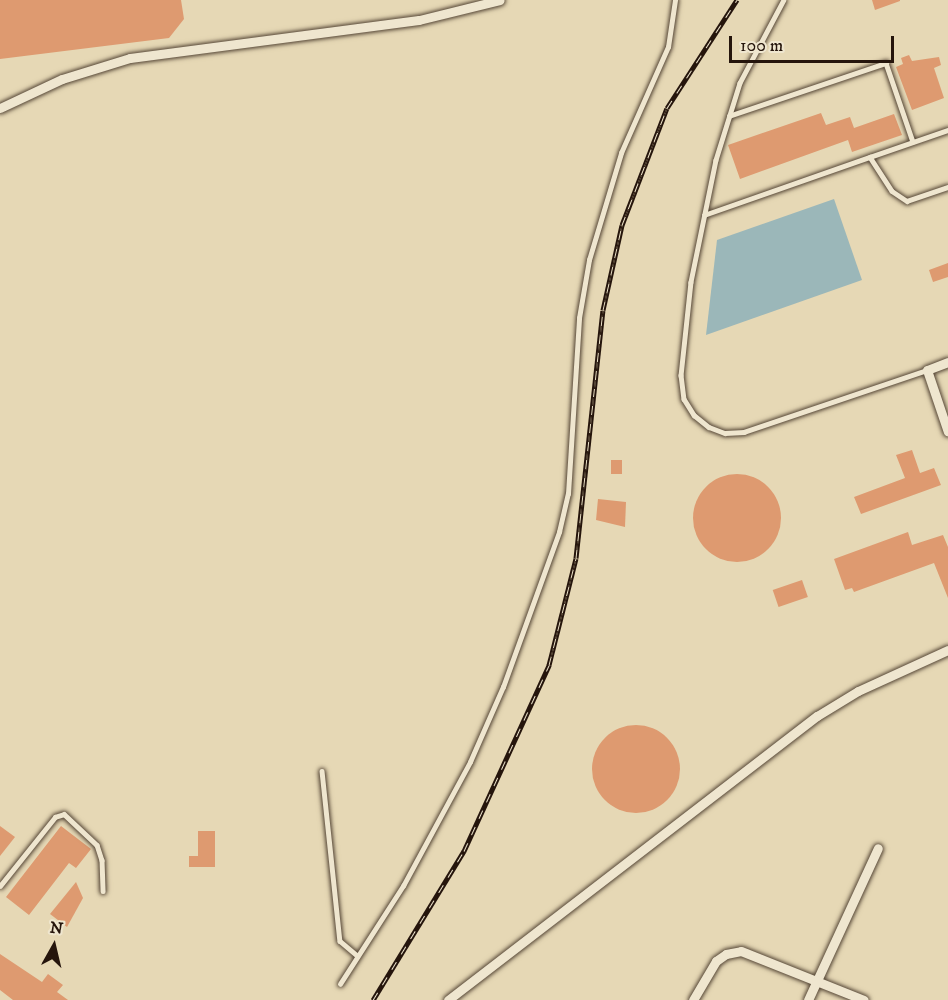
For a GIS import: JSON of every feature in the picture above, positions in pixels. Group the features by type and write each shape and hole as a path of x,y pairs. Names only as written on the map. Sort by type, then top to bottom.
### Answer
{"street":[{"path":"0,108 62,79 130,58 418,20 500,0"},
{"path":"948,362 927,370 948,432"},
{"path":"448,1000 817,716 858,691 948,650"},
{"path":"921,663 948,657"},
{"path":"808,1000 878,848"},
{"path":"693,1000 713,964 734,951 753,953 864,1000"}],"lane":[{"path":"340,984 411,872 480,741 562,524 569,487 579,318 589,261 621,153 668,47 675,0"},
{"path":"784,0 750,62 729,116 704,215 693,272 681,375 687,405 703,423 725,433 750,431 927,370"},
{"path":"729,116 886,63 913,142"},
{"path":"704,215 948,130"},
{"path":"870,157 892,191 908,201 948,187"},
{"path":"322,771 340,941 358,956"},
{"path":"0,886 55,817 64,814 97,845 102,860 103,891"}],"water":[{"path":"834,199 862,280 706,335 717,240"}],"building":[{"path":"0,0 181,0 184,19 169,38 0,59"},
{"path":"872,0 900,0 900,1 875,10"},
{"path":"909,55 912,61 939,57 941,65 934,68 944,98 912,110 896,67 903,64 901,58"},
{"path":"821,113 826,125 850,117 854,128 894,114 902,135 852,152 848,140 740,179 728,145"},
{"path":"948,263 948,277 933,282 929,270"},
{"path":"912,450 920,473 934,468 941,485 861,514 854,497 905,478 896,455"},
{"path":"611,460 622,460 622,474 611,474"},
{"path":"737,474 762,481 774,493 781,518 774,543 762,555 737,562 712,555 700,543 693,518 700,493 712,481"},
{"path":"598,499 626,502 625,527 596,520"},
{"path":"908,532 912,545 943,535 948,547 948,598 934,563 854,592 852,588 845,590 834,559"},
{"path":"802,580 808,597 779,607 773,590"},
{"path":"636,725 653,728 667,738 677,752 680,769 677,786 667,800 653,810 636,813 619,810 605,800 595,786 592,769 595,752 605,738 619,728"},
{"path":"0,826 15,837 0,856"},
{"path":"61,826 91,849 76,868 69,863 29,915 6,897"},
{"path":"198,831 215,831 215,867 189,867 189,856 198,856"},
{"path":"76,882 83,898 67,927 50,914"},
{"path":"0,954 42,982 48,974 63,985 57,992 68,1000 13,1000 0,990"}],"railway":[{"path":"373,1000 464,851 549,665 576,558 603,310 622,225 667,108 737,0"}]}
